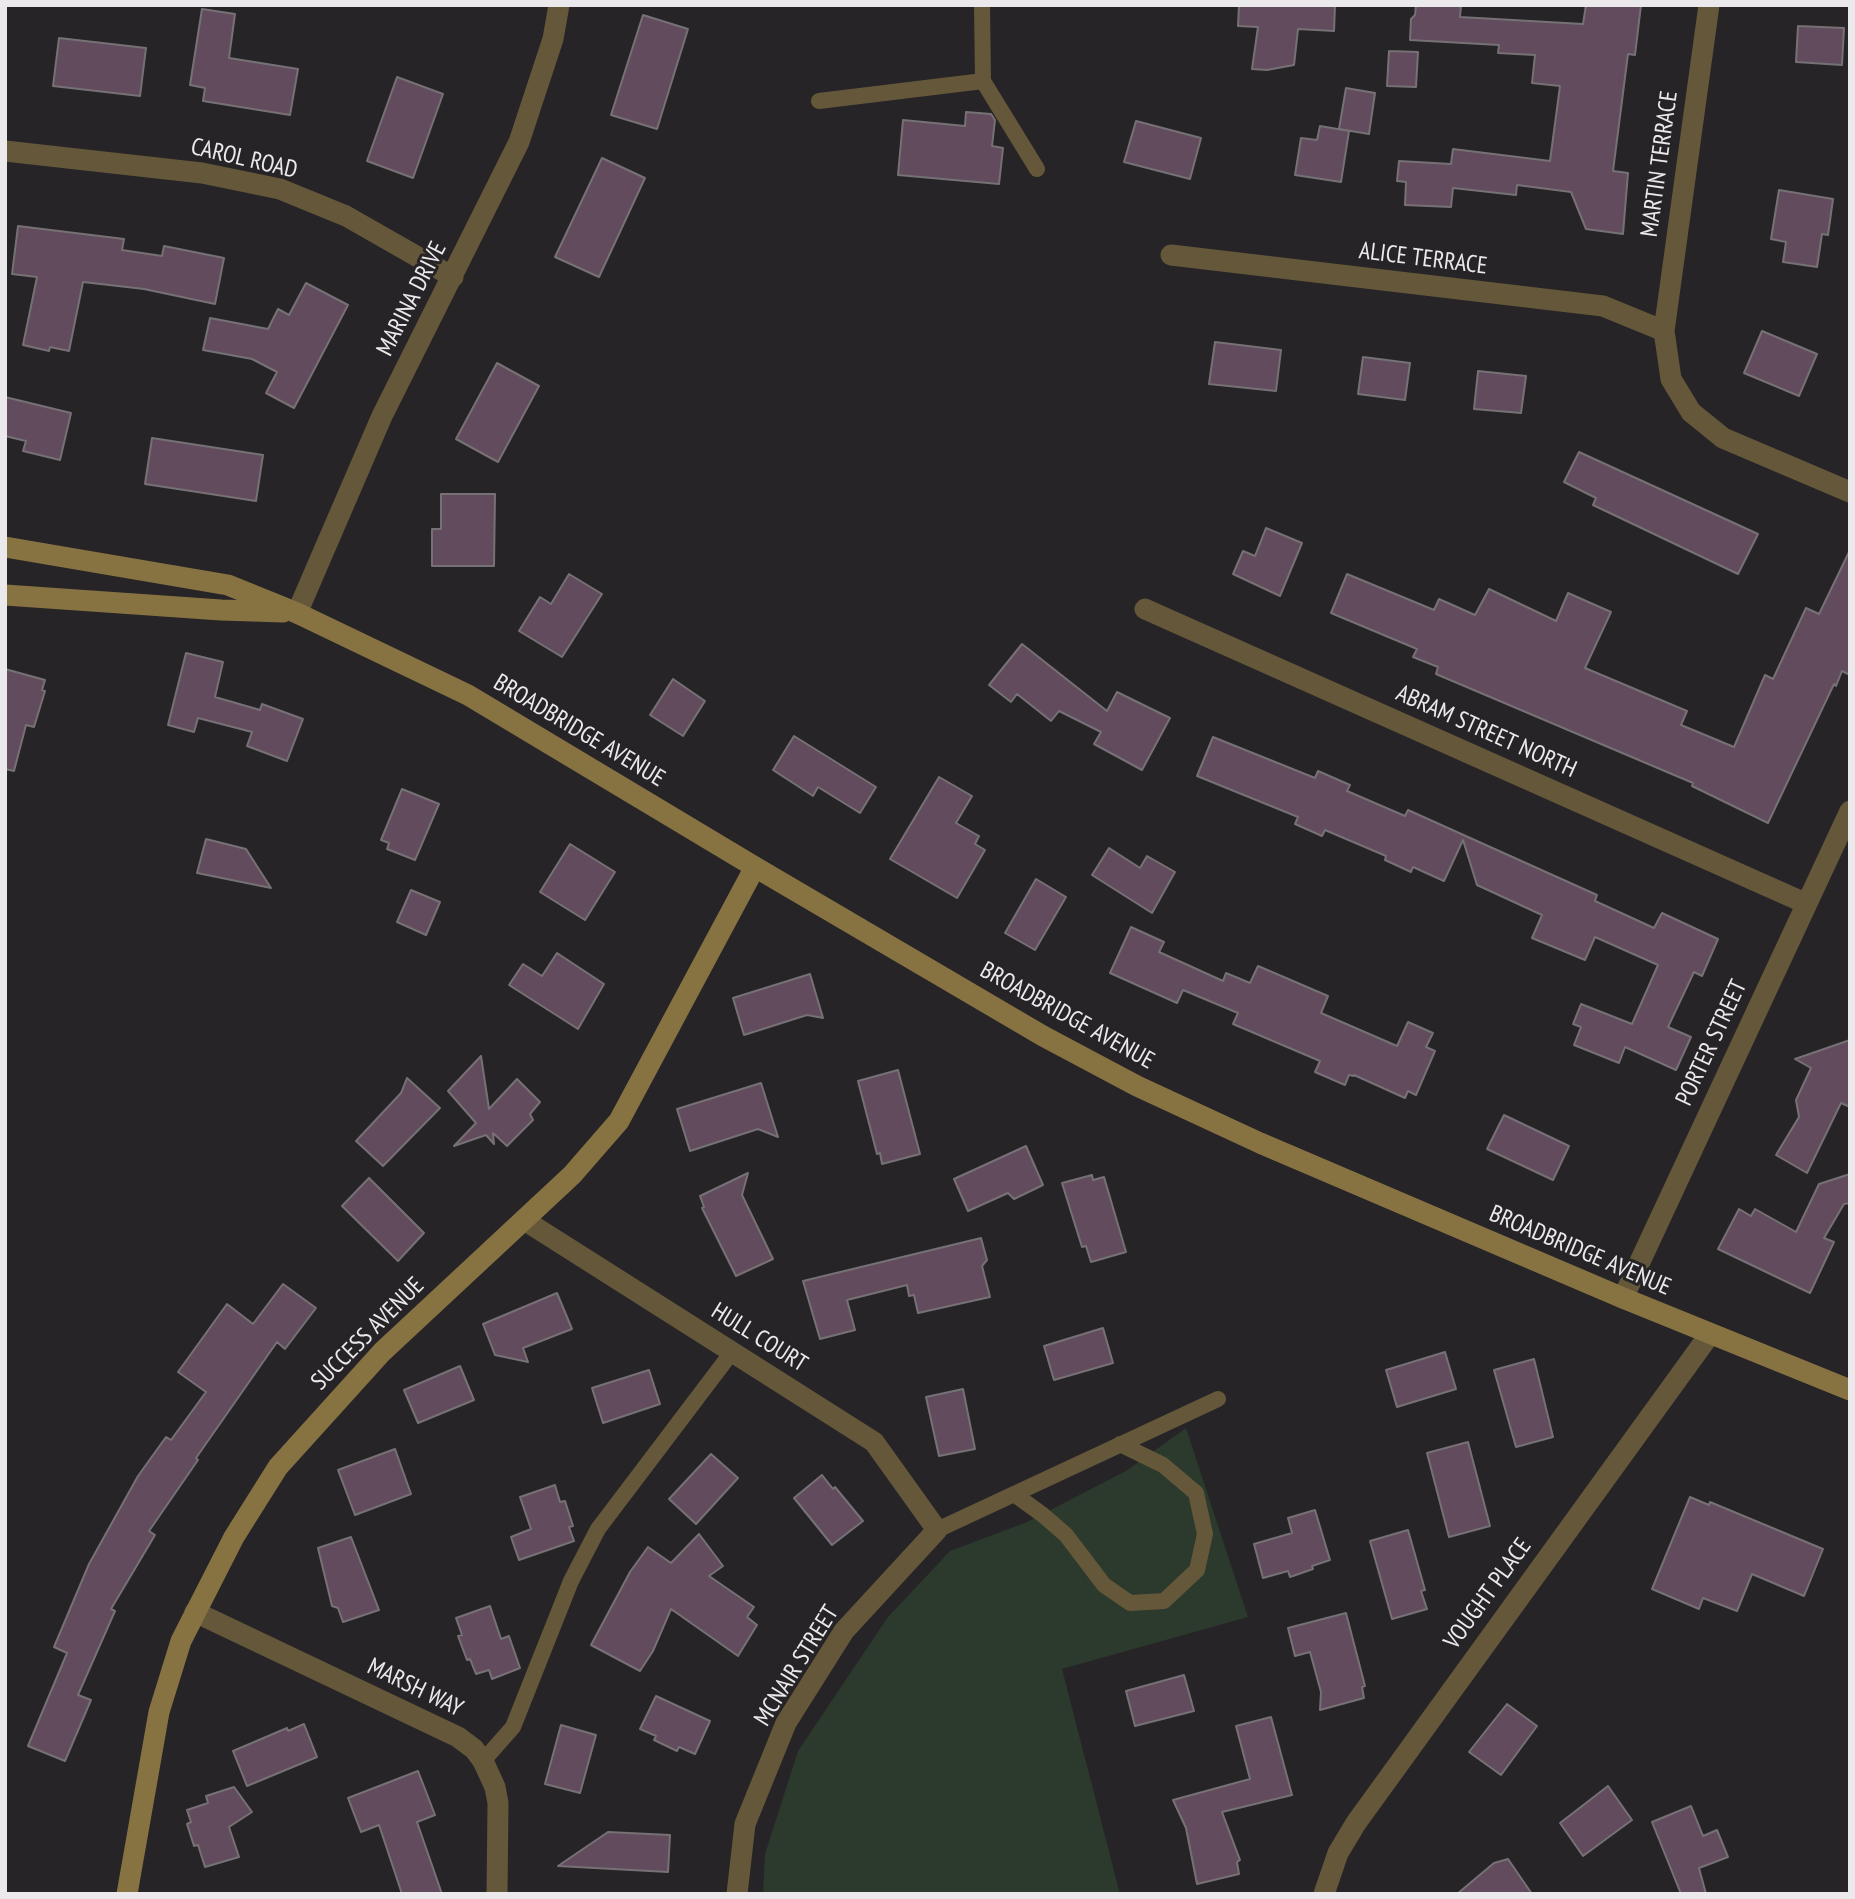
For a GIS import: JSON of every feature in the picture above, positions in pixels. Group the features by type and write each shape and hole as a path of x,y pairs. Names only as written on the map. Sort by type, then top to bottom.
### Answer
{"main road":[{"name":"BROADBRIDGE AVENUE","path":"5,547 228,585 298,613 468,695 1043,1036 1137,1086 1259,1143 1623,1298 1850,1390"},
{"name":"BROADBRIDGE AVENUE","path":"5,595 298,613"},
{"name":"SUCCESS AVENUE","path":"127,1894 159,1712 181,1641 234,1537 278,1467 382,1352 572,1175 619,1121 755,867"}],"street":[{"name":"MARINA DRIVE","path":"298,613 382,416 519,142 553,39 559,5"},
{"name":"MARTIN TERRACE","path":"1709,5 1664,331 1671,379 1691,412 1723,438 1850,492"},
{"name":"CAROL ROAD","path":"5,151 202,173 279,189 346,216 453,277"},
{"name":"ALICE TERRACE","path":"1171,255 1603,306 1664,331"},
{"name":"ABRAM STREET NORTH","path":"1145,609 1805,903"},
{"name":"PORTER STREET","path":"1623,1298 1850,811"},
{"name":"HULL COURT","path":"524,1220 874,1442 937,1530"},
{"name":"VOUGHT PLACE","path":"1324,1894 1334,1861 1356,1823 1710,1334"},
{"name":"MCNAIR STREET","path":"737,1894 745,1824 786,1723 844,1631 937,1530"},
{"name":"MARSH WAY","path":"195,1612 458,1737 474,1748 495,1787 498,1803 497,1894"}],"lane":[{"path":"982,5 983,81 1037,169"},
{"path":"819,101 983,81"},
{"path":"483,1761 513,1727 571,1581 598,1529 732,1352"},
{"path":"937,1530 1218,1399"},
{"path":"1014,1494 1044,1514 1066,1535 1104,1585 1130,1603 1164,1601 1197,1570 1205,1534 1196,1493 1163,1465 1121,1444"}],"green space":[{"path":"1186,1428 1248,1617 1062,1669 1120,1894 763,1894 765,1854 798,1751 888,1617 950,1551 1027,1522 1126,1471"}],"building":[{"path":"1239,5 1335,5 1334,31 1298,29 1294,65 1267,70 1252,69 1258,27 1238,26"},
{"path":"1416,5 1461,5 1460,17 1583,24 1586,5 1641,5 1635,55 1628,54 1613,171 1628,173 1623,234 1586,229 1571,192 1517,185 1516,195 1453,188 1451,207 1405,205 1406,182 1397,181 1399,161 1451,164 1453,149 1550,161 1560,86 1532,83 1535,55 1498,53 1499,45 1410,40 1411,19 1415,15"},
{"path":"202,9 235,14 229,58 298,69 290,115 203,101 205,88 190,85"},
{"path":"643,15 688,29 657,129 611,115"},
{"path":"1798,26 1844,28 1842,65 1796,62"},
{"path":"59,38 146,48 140,96 53,86"},
{"path":"1389,51 1418,52 1416,87 1387,86"},
{"path":"397,77 443,94 413,178 367,161"},
{"path":"1346,88 1375,93 1369,134 1339,129"},
{"path":"966,112 991,114 995,120 992,146 1003,148 999,184 898,175 903,120 965,126"},
{"path":"1136,121 1201,138 1190,179 1124,162"},
{"path":"1320,126 1349,131 1341,182 1295,175 1301,138 1317,140"},
{"path":"602,158 645,178 599,277 555,257"},
{"path":"1779,190 1833,199 1828,235 1822,234 1817,267 1783,262 1786,242 1771,239"},
{"path":"18,226 124,239 122,250 162,256 164,246 224,258 215,304 144,289 83,282 69,351 50,347 49,351 23,345 37,277 12,274"},
{"path":"306,283 348,305 294,408 266,393 277,372 252,359 203,350 210,318 268,329 278,309 289,315"},
{"path":"1762,331 1817,354 1799,396 1744,373"},
{"path":"1215,342 1281,350 1276,391 1209,384"},
{"path":"1363,357 1410,363 1405,400 1358,394"},
{"path":"497,363 539,386 498,462 456,439"},
{"path":"1478,371 1526,376 1521,413 1474,409"},
{"path":"5,397 71,413 60,460 23,451 26,441 5,436"},
{"path":"152,438 263,455 256,501 145,484"},
{"path":"1579,452 1758,534 1738,574 1593,505 1596,498 1564,482"},
{"path":"441,494 495,494 494,566 432,566 432,529 441,529"},
{"path":"1266,528 1302,543 1280,596 1233,574 1243,551 1255,556"},
{"path":"1850,550 1850,675 1842,671 1836,686 1834,684 1768,823 1692,786 1693,783 1436,674 1438,667 1413,657 1417,649 1331,613 1347,574 1434,610 1439,599 1475,615 1489,589 1556,621 1568,593 1611,612 1585,668 1687,711 1681,725 1734,747 1765,675 1773,679 1806,608 1819,614"},
{"path":"569,574 602,594 562,657 519,631 540,597 551,604"},
{"path":"1022,644 1107,711 1117,692 1170,718 1142,770 1094,744 1101,732 1059,711 1051,721 1017,694 1011,702 989,685"},
{"path":"186,653 223,662 215,697 260,710 262,704 303,719 287,761 247,746 252,732 198,718 194,732 168,725"},
{"path":"5,669 45,680 42,690 45,691 34,727 26,725 14,771 5,769"},
{"path":"673,679 705,701 683,736 650,715"},
{"path":"794,736 876,787 860,813 818,787 813,796 773,770"},
{"path":"1213,737 1315,778 1318,771 1350,785 1347,791 1405,816 1408,810 1597,895 1595,901 1654,928 1662,913 1718,939 1702,976 1694,972 1668,1027 1691,1037 1676,1070 1625,1047 1619,1063 1574,1045 1581,1027 1573,1024 1581,1004 1632,1024 1658,965 1595,937 1585,960 1532,938 1542,915 1477,885 1463,840 1444,881 1413,867 1411,872 1385,860 1386,856 1325,830 1322,836 1295,824 1298,817 1197,776"},
{"path":"939,777 972,796 956,823 979,836 975,844 985,850 957,898 890,859"},
{"path":"402,789 439,804 415,860 387,849 389,843 381,840"},
{"path":"206,839 246,849 271,888 197,873"},
{"path":"570,844 615,872 585,920 540,892"},
{"path":"1109,848 1140,868 1147,856 1175,872 1152,913 1092,875"},
{"path":"1036,879 1066,897 1035,950 1005,933"},
{"path":"411,890 440,902 426,935 397,922"},
{"path":"1131,927 1164,942 1159,952 1223,981 1226,973 1250,983 1258,966 1328,996 1321,1013 1397,1046 1408,1022 1433,1033 1426,1047 1435,1051 1416,1095 1408,1091 1405,1098 1354,1075 1349,1075 1345,1085 1315,1072 1320,1061 1233,1024 1238,1013 1183,990 1177,1003 1110,973"},
{"path":"557,953 604,984 578,1029 509,985 523,964 542,976"},
{"path":"810,974 823,1018 807,1015 744,1035 733,998"},
{"path":"1850,1040 1850,1107 1841,1103 1807,1173 1776,1155 1799,1117 1796,1100 1811,1068 1795,1059"},
{"path":"481,1056 489,1109 517,1079 540,1102 530,1114 533,1120 507,1146 493,1133 494,1144 486,1135 454,1146 476,1123 448,1091"},
{"path":"898,1070 920,1154 882,1164 858,1081"},
{"path":"407,1078 440,1108 383,1166 356,1141 401,1093"},
{"path":"761,1083 778,1137 758,1129 690,1151 677,1109"},
{"path":"1504,1115 1569,1146 1553,1180 1487,1149"},
{"path":"1026,1146 1043,1185 1014,1199 1008,1193 968,1211 954,1179"},
{"path":"748,1173 742,1195 773,1259 736,1276 702,1208 704,1207 700,1196"},
{"path":"1850,1174 1850,1203 1844,1204 1824,1238 1834,1242 1810,1293 1718,1249 1739,1209 1751,1216 1755,1209 1796,1232 1819,1184"},
{"path":"1092,1175 1093,1180 1104,1177 1126,1252 1091,1262 1086,1246 1082,1247 1062,1183"},
{"path":"369,1178 424,1233 398,1261 342,1206"},
{"path":"981,1238 987,1260 982,1266 990,1297 918,1313 914,1295 909,1296 907,1285 847,1300 855,1330 820,1339 803,1281"},
{"path":"283,1284 316,1308 285,1349 277,1342 149,1531 155,1535 111,1609 115,1611 78,1695 91,1700 65,1761 28,1746 67,1653 54,1647 89,1564 138,1476 166,1437 171,1440 206,1392 178,1372 227,1304 253,1324"},
{"path":"557,1293 572,1329 523,1348 528,1362 495,1355 483,1324"},
{"path":"1103,1328 1113,1363 1054,1380 1044,1346"},
{"path":"1445,1352 1456,1389 1397,1407 1386,1370"},
{"path":"1534,1359 1553,1437 1516,1447 1494,1370"},
{"path":"460,1366 474,1400 418,1423 404,1390"},
{"path":"649,1370 660,1404 603,1423 592,1388"},
{"path":"963,1389 975,1449 939,1456 926,1397"},
{"path":"1468,1442 1490,1526 1449,1537 1427,1453"},
{"path":"395,1449 411,1494 355,1515 338,1470"},
{"path":"711,1454 738,1478 696,1524 669,1499"},
{"path":"822,1475 863,1521 832,1545 794,1498"},
{"path":"555,1485 560,1502 565,1501 573,1526 569,1527 574,1541 519,1560 511,1537 531,1529 520,1497"},
{"path":"1690,1497 1709,1505 1710,1502 1823,1549 1804,1596 1752,1574 1737,1611 1703,1598 1699,1609 1652,1589"},
{"path":"1315,1510 1330,1560 1290,1577 1288,1571 1263,1578 1254,1544 1292,1533 1288,1518"},
{"path":"1408,1530 1425,1590 1421,1591 1427,1609 1392,1619 1370,1541"},
{"path":"699,1534 723,1566 709,1576 754,1607 747,1617 757,1625 738,1656 671,1609 653,1651 640,1671 591,1645 630,1572 648,1547 671,1563"},
{"path":"351,1537 379,1610 343,1622 338,1608 332,1606 318,1548"},
{"path":"490,1606 501,1639 509,1636 520,1668 492,1679 489,1670 476,1674 470,1659 467,1660 458,1636 462,1635 456,1618"},
{"path":"1346,1613 1365,1686 1362,1687 1364,1698 1320,1710 1321,1692 1310,1652 1295,1656 1288,1628"},
{"path":"1184,1675 1194,1711 1135,1726 1126,1691"},
{"path":"656,1696 710,1721 695,1754 679,1747 677,1751 654,1740 656,1736 640,1729"},
{"path":"1507,1704 1537,1726 1501,1775 1469,1752"},
{"path":"1271,1717 1292,1795 1222,1812 1240,1860 1237,1862 1239,1874 1197,1884 1186,1828 1173,1800 1250,1779 1236,1726"},
{"path":"304,1724 317,1757 247,1786 233,1751 287,1728 288,1731"},
{"path":"561,1725 596,1735 580,1793 545,1784"},
{"path":"418,1771 435,1815 417,1822 442,1894 402,1894 379,1825 361,1832 348,1798"},
{"path":"1608,1786 1632,1820 1583,1856 1560,1823"},
{"path":"234,1787 252,1812 229,1827 239,1857 205,1867 187,1824 191,1822 187,1810 208,1803 206,1796"},
{"path":"1691,1806 1703,1836 1717,1830 1728,1857 1699,1868 1706,1894 1681,1894 1652,1822"},
{"path":"608,1832 670,1835 668,1872 558,1866"},
{"path":"1508,1859 1532,1894 1457,1894 1494,1863"}]}
